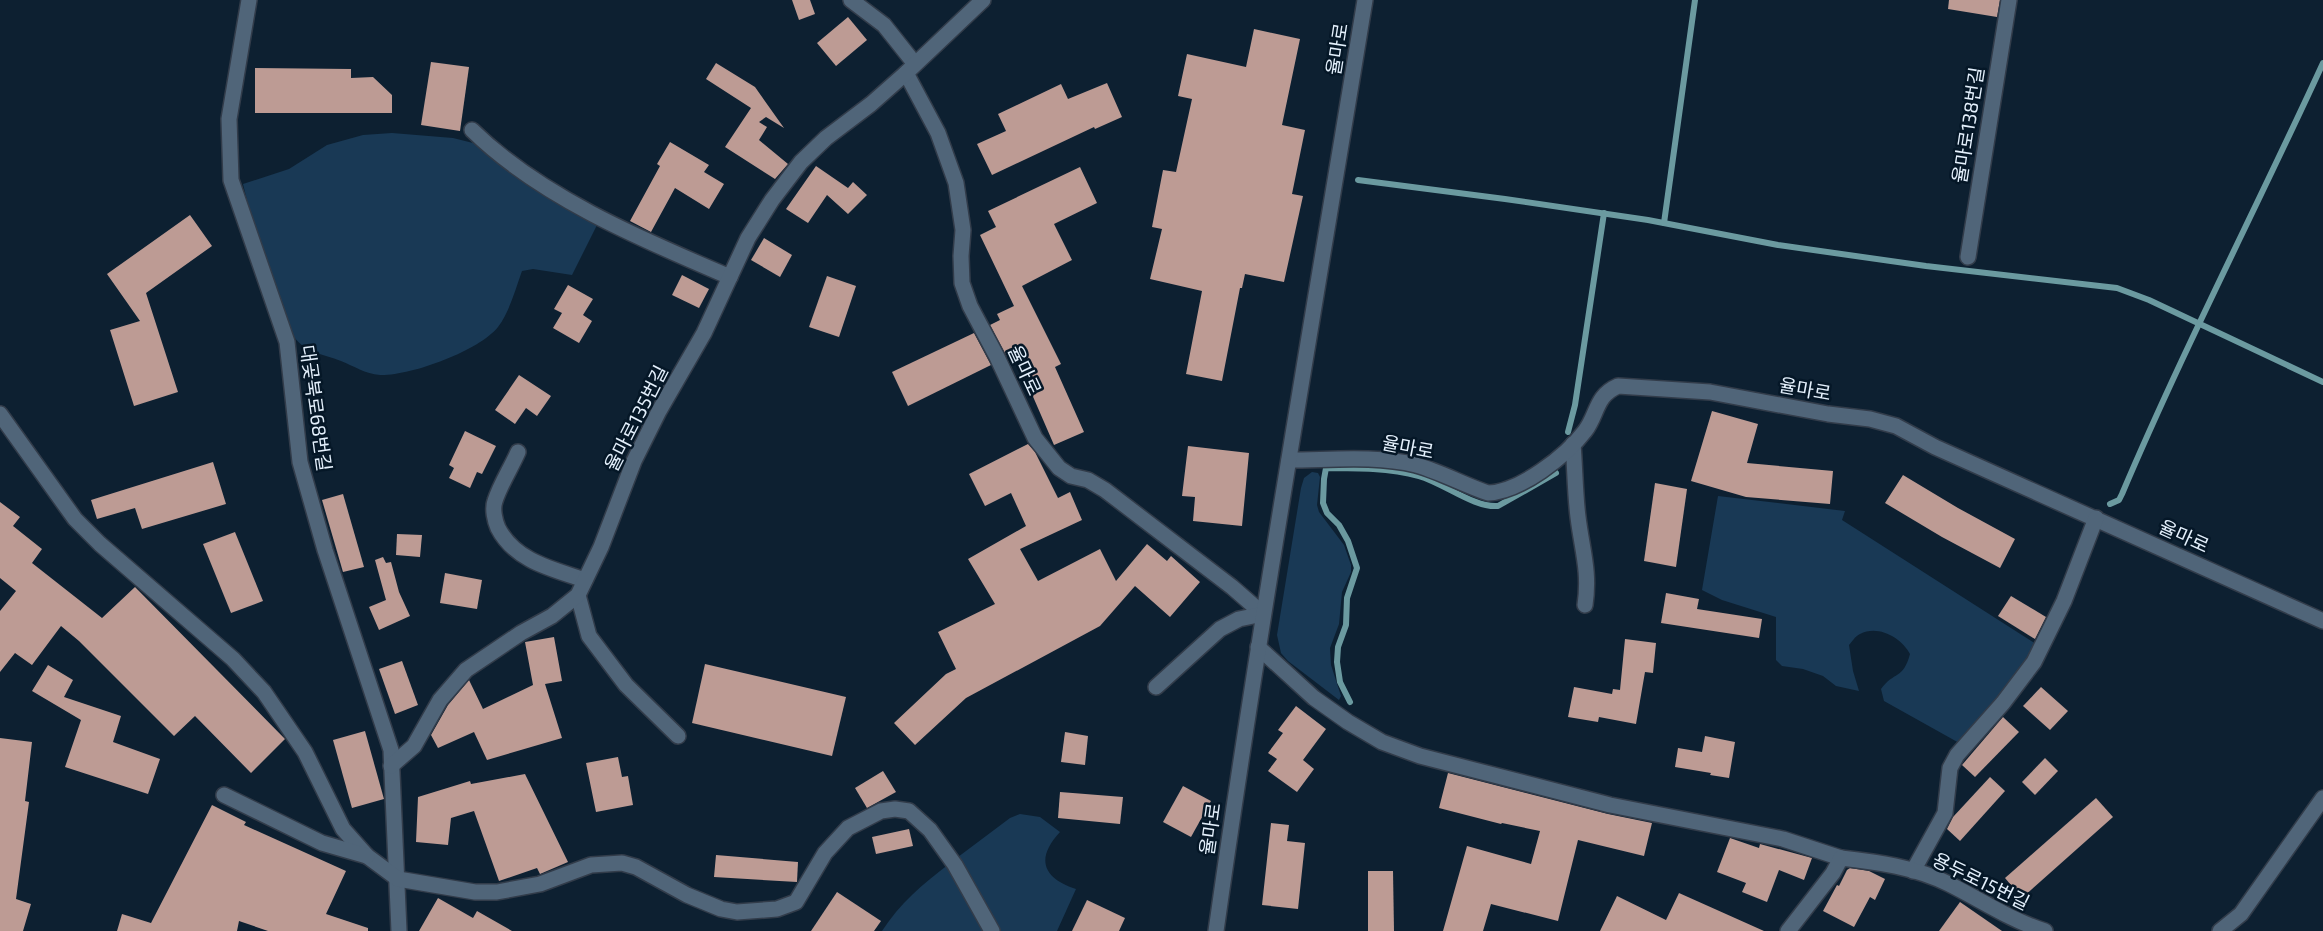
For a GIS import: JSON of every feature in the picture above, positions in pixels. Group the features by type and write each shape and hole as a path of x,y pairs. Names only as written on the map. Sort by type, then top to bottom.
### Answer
{"street":[{"name":"대곶북로68번길","path":"250,0 246,13 229,119 231,180 287,342 300,462 325,550 391,750 399,931"},
{"path":"852,0 884,26 911,69"},
{"name":"율마로135번길","path":"391,766 414,746 440,700 466,670 522,632 552,616 578,595 601,547 634,461 659,411 704,333 753,231 772,200 801,162 826,138 871,104 911,69 983,0"},
{"name":"율마로","path":"1216,931 1263,614 1365,0"},
{"name":"율마로138번길","path":"1968,257 2009,0"},
{"name":"율마로","path":"911,69 938,133 956,183 963,230 961,256 962,283 970,306 998,356 1035,438 1058,468 1071,476 1088,480 1106,490 1232,587 1263,614"},
{"path":"472,130 488,146 525,174 581,206 654,244 730,277"},
{"name":"율마로","path":"1289,460 1397,462 1432,470 1488,493 1498,493 1558,460 1586,431 1607,391 1618,386 1710,392 1828,414 1870,418 1896,426 1935,447 2323,621"},
{"path":"0,414 75,519 100,544 233,659 264,692 305,752 344,829 366,856 398,880 475,892 497,892 540,884 591,865 622,863 636,867 687,895 721,910 737,912 777,909 796,902 825,853 848,828 881,811 895,809 909,811 930,830 955,865 992,931"},
{"path":"1573,444 1578,515 1587,563 1588,584 1585,605"},
{"path":"518,452 494,503 495,521 505,540 523,556 547,568 585,580"},
{"path":"1913,871 1945,813 1950,768 1957,755 2003,703 2034,662 2064,601 2096,518"},
{"path":"578,595 589,636 626,685 678,736"},
{"path":"1156,687 1220,629 1239,619 1263,614"},
{"name":"용두로15번길","path":"1258,647 1314,698 1348,722 1382,742 1420,756 1610,805 1783,839 1840,858 1878,862 1913,871 1948,883 2003,914 2045,931"},
{"path":"224,795 322,842 366,856"},
{"path":"2220,931 2241,914 2250,903 2323,798"},
{"path":"1788,931 1833,873 1840,858"}],"shaded area":[{"path":"392,133 453,138 473,143 507,168 597,225 572,275 533,269 522,271 506,314 498,327 476,345 426,367 380,375 364,371 315,352 304,347 294,337 251,216 243,184 289,169 327,145 363,135"},
{"path":"1312,472 1318,473 1320,477 1317,505 1319,512 1344,545 1351,565 1351,572 1342,592 1339,624 1330,648 1331,665 1341,696 1339,700 1288,661 1281,653 1277,635 1301,488 1304,478"},
{"path":"1718,496 1845,511 1842,520 2036,644 2003,694 1961,744 1884,701 1881,689 1901,672 1910,654 1901,643 1889,634 1867,631 1857,636 1849,645 1853,671 1859,691 1836,686 1823,676 1803,669 1782,666 1776,660 1776,617 1722,600 1702,590"},
{"path":"1020,814 1040,817 1060,832 1047,851 1046,866 1056,879 1076,889 1057,931 1000,931 958,857 1010,818"},
{"path":"949,864 986,931 882,931 912,894"}],"building":[{"path":"792,0 810,0 815,14 799,20"},
{"path":"1949,0 2000,0 1997,17 1948,9"},
{"path":"848,17 867,40 836,66 817,43"},
{"path":"1254,29 1300,39 1282,125 1305,130 1292,194 1303,196 1284,282 1245,274 1242,288 1240,288 1222,381 1186,374 1202,291 1150,279 1162,229 1152,227 1163,170 1176,172 1192,99 1178,96 1187,54 1246,67"},
{"path":"431,62 469,67 460,131 421,125"},
{"path":"716,63 755,87 784,128 766,117 759,122 767,127 759,140 788,164 775,179 725,147 751,108 706,79"},
{"path":"255,68 351,69 351,78 373,77 392,95 392,113 255,113"},
{"path":"1107,83 1122,117 1095,129 1094,127 992,175 977,144 1006,131 998,114 1061,84 1068,99"},
{"path":"670,142 709,165 704,172 724,184 709,209 675,188 651,232 630,221 660,166 657,164"},
{"path":"816,166 848,188 853,182 867,195 848,214 827,195 808,223 786,209"},
{"path":"1080,167 1097,203 1054,224 1072,260 1022,286 1061,364 1055,367 1084,432 1054,445 1031,392 1035,390 1016,353 1007,357 990,325 1000,320 997,314 1014,306 980,235 996,227 988,211"},
{"path":"190,215 212,246 146,293 178,392 134,406 110,330 140,321 107,274"},
{"path":"764,238 792,255 780,277 751,260"},
{"path":"682,275 709,289 699,308 672,295"},
{"path":"827,276 856,286 839,337 809,327"},
{"path":"568,285 593,299 583,315 592,321 579,343 553,328 562,313 554,309"},
{"path":"974,333 991,365 908,406 892,372"},
{"path":"519,375 551,396 537,416 526,408 515,424 495,410"},
{"path":"1712,411 1758,424 1747,463 1833,471 1830,504 1746,497 1691,481"},
{"path":"465,431 496,446 482,474 477,472 470,488 449,478 454,468 449,465"},
{"path":"1028,444 1035,452 1058,498 1070,492 1082,520 1020,549 1038,581 1100,549 1116,581 1147,544 1167,561 1171,556 1200,582 1170,617 1135,586 1100,626 966,698 915,745 894,723 946,674 956,669 938,632 995,604 968,559 1026,526 1011,493 985,506 969,474"},
{"path":"1188,446 1249,453 1242,526 1193,521 1195,497 1182,496"},
{"path":"213,462 226,504 142,529 135,508 97,519 91,500"},
{"path":"1903,475 2015,539 2000,568 1942,537 1885,503"},
{"path":"1655,483 1687,489 1676,567 1644,561"},
{"path":"343,494 364,567 343,572 322,500"},
{"path":"0,502 20,517 13,526 42,549 32,563 102,618 135,587 285,739 251,773 195,716 174,736 79,641 61,626 32,665 15,653 0,672 0,611 16,591 0,578"},
{"path":"235,532 263,601 231,613 203,544"},
{"path":"397,534 422,535 420,557 396,555"},
{"path":"383,557 386,563 391,562 399,592 410,616 379,630 369,607 386,600 375,560"},
{"path":"445,573 482,580 477,609 440,603"},
{"path":"1666,593 1699,599 1697,609 1762,619 1759,638 1661,623"},
{"path":"2011,596 2046,617 2035,639 1998,616"},
{"path":"554,637 562,681 545,684 562,738 487,760 474,732 438,748 431,735 448,705 469,680 483,709 533,685 525,642"},
{"path":"1625,639 1656,643 1653,673 1645,672 1636,724 1599,717 1598,722 1568,717 1574,687 1612,694 1613,689 1620,690"},
{"path":"402,661 418,705 395,714 379,669"},
{"path":"705,664 846,697 832,756 692,723"},
{"path":"48,665 73,680 64,697 121,716 113,742 160,759 148,794 65,767 81,720 32,691"},
{"path":"2041,687 2068,711 2050,730 2023,706"},
{"path":"1296,706 1326,729 1303,760 1314,769 1297,792 1268,771 1277,759 1268,753 1283,733 1278,730"},
{"path":"2003,717 2019,732 1975,777 1962,765"},
{"path":"365,731 384,799 352,808 333,740"},
{"path":"1065,732 1088,736 1085,765 1061,762"},
{"path":"1705,736 1735,742 1729,778 1675,767 1678,748 1702,752"},
{"path":"0,738 32,742 25,801 29,802 16,899 31,904 23,931 0,931"},
{"path":"618,757 622,777 628,776 633,805 596,812 586,763"},
{"path":"2045,758 2058,771 2035,795 2022,782"},
{"path":"883,771 896,792 867,808 855,788"},
{"path":"1448,773 1608,814 1652,823 1644,856 1578,840 1558,921 1491,904 1483,931 1443,931 1467,846 1531,864 1540,831 1501,824 1439,808"},
{"path":"525,774 568,862 540,874 537,868 499,881 474,811 451,818 448,845 416,842 418,797 470,781 471,784"},
{"path":"1990,777 2005,791 1960,841 1947,829 1953,817"},
{"path":"1183,786 1211,801 1191,837 1163,822"},
{"path":"1060,792 1123,797 1120,824 1058,818"},
{"path":"2096,798 2113,817 2022,898 2005,878"},
{"path":"212,805 246,822 244,825 346,871 326,914 368,928 368,931 268,931 239,921 237,931 117,931 122,914 151,923"},
{"path":"1271,823 1289,825 1287,841 1305,843 1298,909 1262,905"},
{"path":"909,829 913,846 876,854 872,837"},
{"path":"1730,838 1759,848 1760,844 1812,858 1804,880 1779,870 1767,902 1742,892 1746,883 1717,872"},
{"path":"716,855 798,862 797,882 714,877"},
{"path":"1850,868 1869,871 1885,879 1875,900 1870,897 1854,927 1823,911 1837,885 1839,886 1847,870"},
{"path":"1368,871 1393,871 1394,931 1368,931"},
{"path":"837,892 881,921 874,931 811,931"},
{"path":"1679,893 1764,931 1600,931 1617,896 1666,920"},
{"path":"438,898 473,918 477,911 512,931 419,931"},
{"path":"1087,900 1125,918 1119,931 1072,931"},
{"path":"1960,902 2002,931 1939,931"}],"waterway":[{"path":"1664,223 1695,0"},
{"path":"2110,504 2119,500 2122,494 2195,331 2323,63"},
{"path":"1358,180 1648,220 1778,245 1926,266 2117,288 2149,300 2323,382"},
{"path":"1568,432 1575,405 1604,213"},
{"path":"1350,702 1340,682 1337,662 1338,647 1346,625 1347,598 1357,568 1348,541 1339,525 1327,513 1323,503 1326,468 1373,469 1408,473 1429,479 1469,499 1489,506 1498,506 1556,473"}]}
